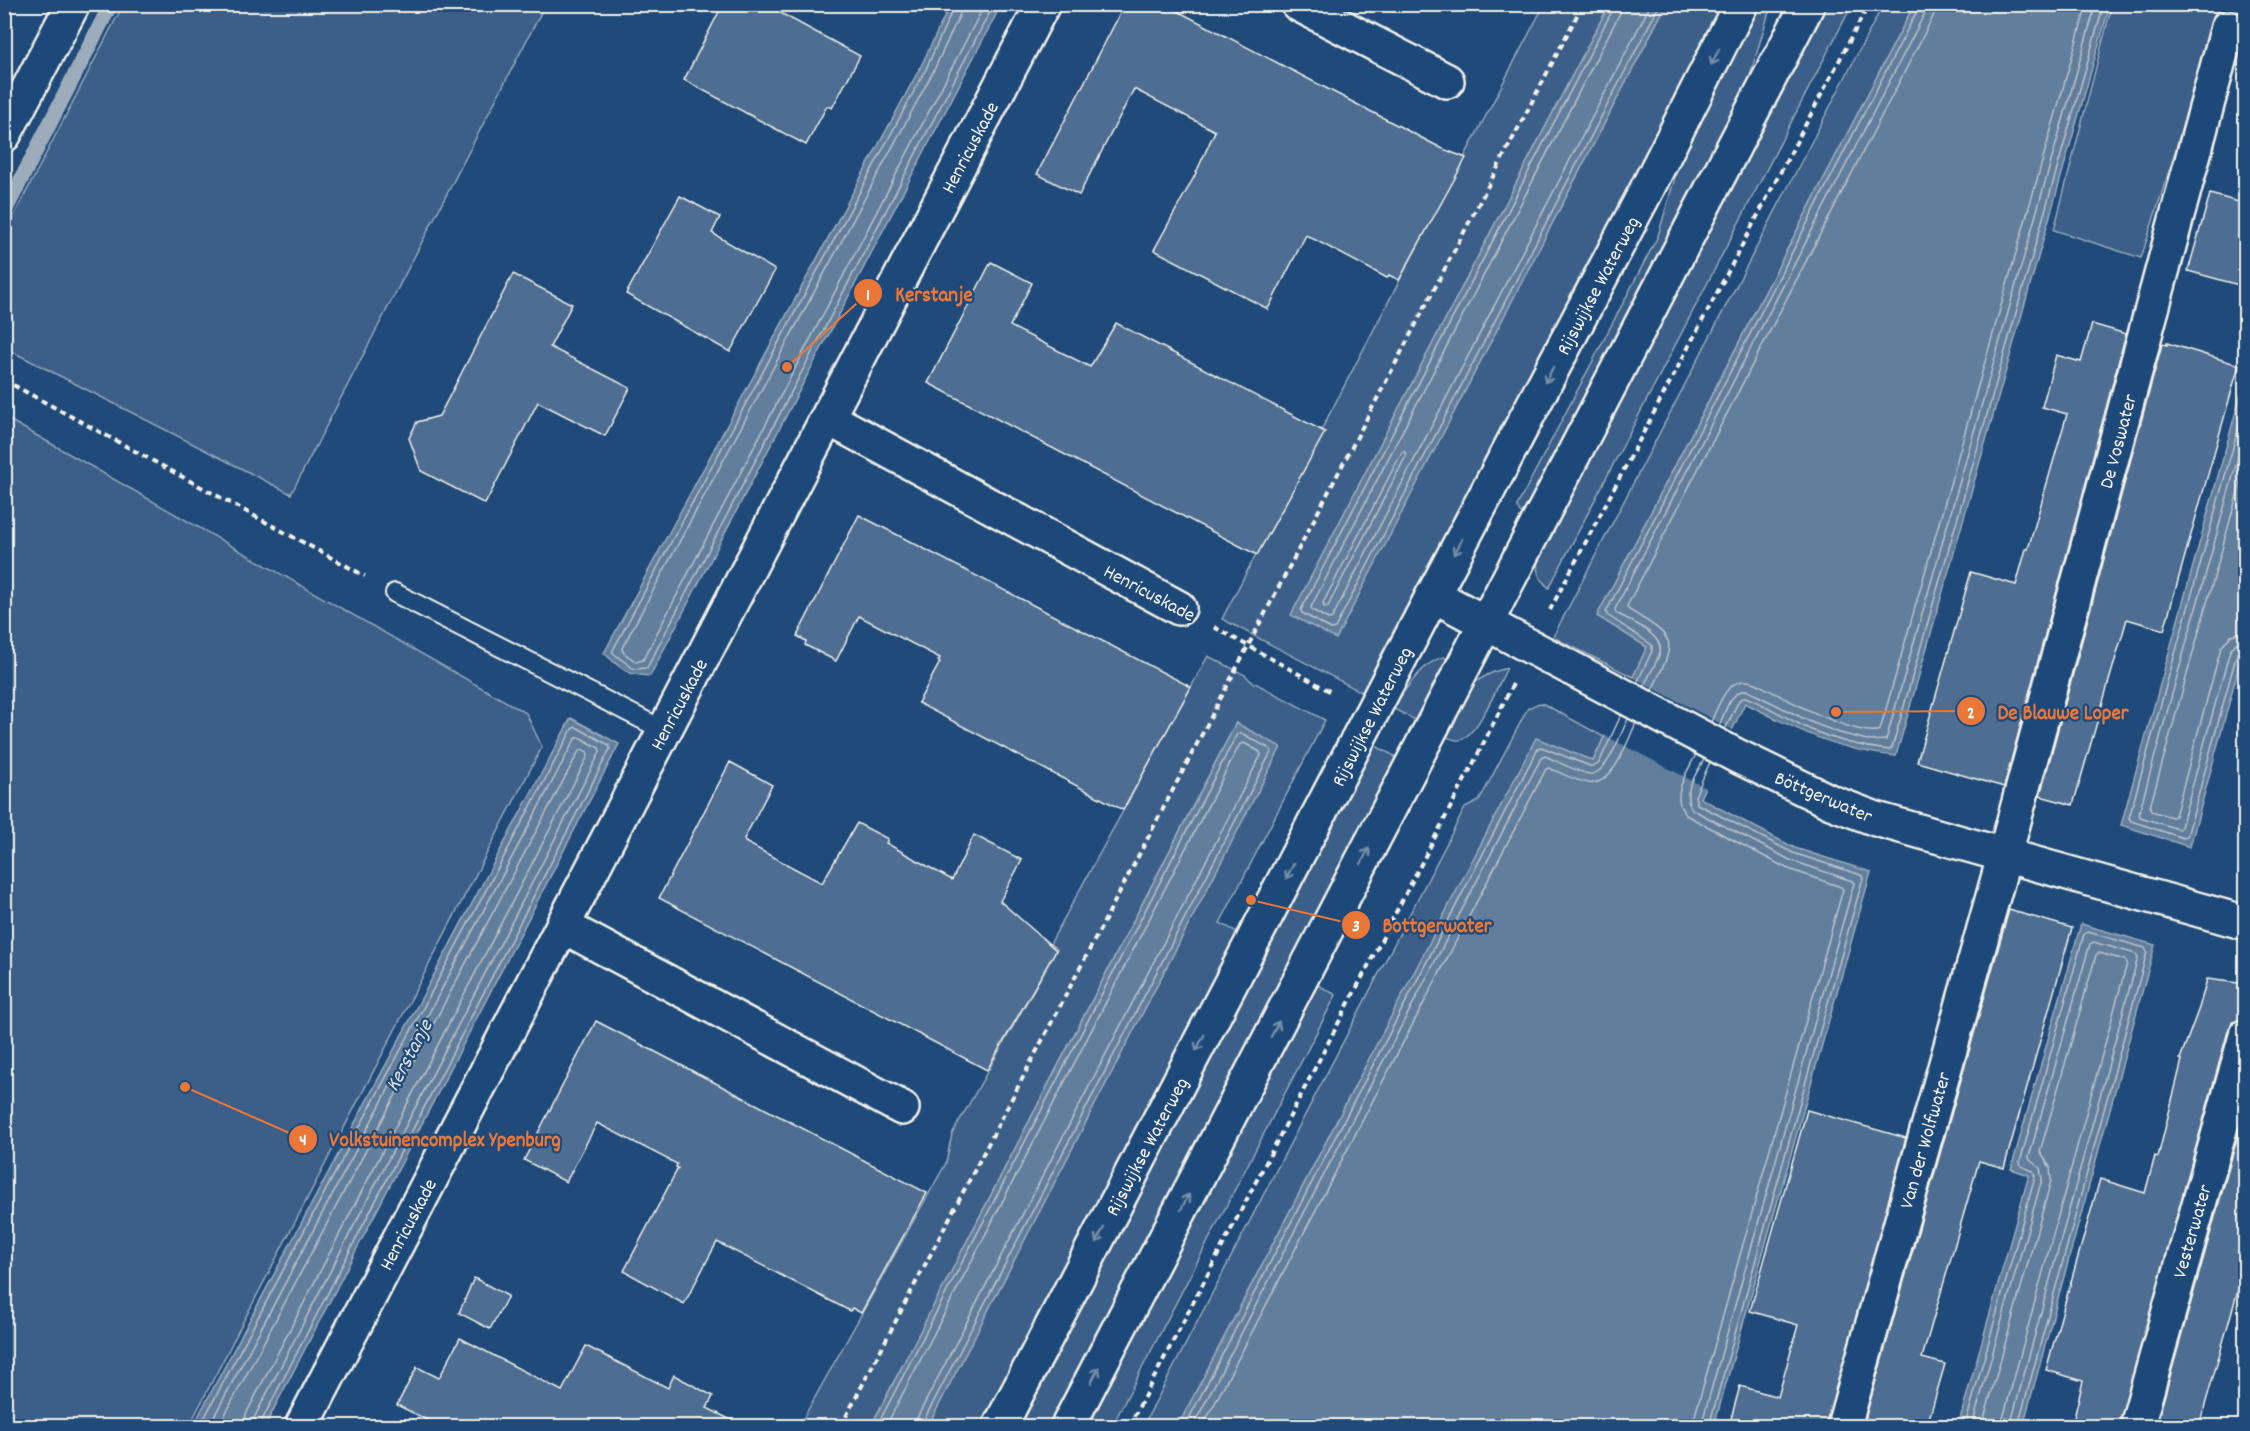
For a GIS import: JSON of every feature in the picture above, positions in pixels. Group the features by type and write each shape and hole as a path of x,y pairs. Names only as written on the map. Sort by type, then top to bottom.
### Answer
{"street":[{"path":"4,135 73,4"},
{"name":"Henricuskade","path":"302,1426 1043,4"},
{"path":"1298,4 1447,81"},
{"name":"Rijswijkse Waterweg","path":"1000,1426 1433,595 1646,193 1741,4"},
{"path":"1068,1426 1808,4"},
{"name":"De Voswater","path":"2005,854 2228,27"},
{"name":"Henricuskade","path":"828,418 1179,608"},
{"name":"Böttgerwater","path":"1433,595 1735,755 1831,802 1856,812 2246,923"},
{"name":"Van der Wolfwater","path":"1844,1426 2005,854"},
{"path":"562,926 902,1108"},
{"name":"Vesterwater","path":"2137,1426 2246,1036"}],"lane":[{"path":"395,592 664,731"}],"path":[{"path":"841,1426 1583,4"},
{"path":"1129,1426 1473,764 1530,648 1869,4"},
{"path":"4,380 395,592"},
{"name":"Henricuskade","path":"1179,608 1372,714"},
{"path":"1424,739 1473,764"}],"shaded area":[{"path":"123,5 545,5 291,494 5,348 5,233"},
{"path":"1544,5 1609,5 1292,614 1336,638 1666,5 1726,5 1367,695 1222,619"},
{"path":"1752,5 1771,5 1740,109 1524,514 1517,506 1658,236 1691,122"},
{"path":"1821,5 1852,5 1549,588 1539,574 1537,565 1539,548"},
{"path":"1883,5 1914,5 1597,616 1647,647 1633,677 1553,637"},
{"path":"2112,5 2217,5 2175,152 2141,258 2054,230"},
{"path":"4,417 526,713 542,747 189,1426 5,1426"},
{"path":"1208,656 1325,720 1220,923 1243,935 988,1426 928,1426 1280,748 1236,723 871,1426 799,1426 946,1163 952,1134 1057,949 1050,944"},
{"path":"1444,657 1451,663 1421,723 1392,708 1422,670 1437,659"},
{"path":"1507,668 1474,729 1460,740 1442,735 1466,692 1482,678"},
{"path":"1539,703 1604,737 1593,761 1536,739 1178,1426 1143,1426 1465,808 1479,801 1528,708"},
{"path":"1370,743 1402,760 1055,1426 1014,1426"},
{"path":"1313,982 1336,995 1112,1426 1082,1426"}],"water":[{"path":"950,5 1001,5 650,676 629,673 604,653 921,66"},
{"path":"1609,5 1666,5 1336,639 1291,615"},
{"path":"1914,5 2110,5 1896,756 1836,744 1799,730 1745,703 1700,798 1795,848 1871,872 1714,1426 1178,1426 1536,738 1593,761 1647,647 1597,616"},
{"path":"2245,379 2245,644 2190,847 2121,825"},
{"path":"571,718 619,744 265,1426 193,1426"},
{"path":"1236,723 1281,747 928,1426 871,1426"},
{"path":"2081,924 2155,945 2023,1426 1958,1426 2029,1175 2011,1169"}],"pier":[{"path":"1630,676 1735,731 1708,789 1602,734"}],"building":[{"path":"723,4 764,4 860,56 832,108 827,106 806,145 684,80"},
{"path":"1125,4 1164,4 1443,149 1466,158 1399,280 1389,275 1387,278 1306,235 1268,309 1154,250 1194,177 1215,131 1134,89 1079,195 1037,174"},
{"path":"2210,194 2246,204 2246,287 2188,271"},
{"path":"680,196 720,217 712,233 775,270 730,352 626,294"},
{"path":"991,262 1032,283 1010,326 1090,367 1116,323 1325,432 1257,555 928,383"},
{"path":"513,274 572,304 550,347 630,388 605,436 538,402 485,504 421,471 409,438 417,422 439,416"},
{"path":"2092,324 2126,334 2004,787 1917,762 1971,572 2016,585 2067,414 2042,407 2056,355 2081,362"},
{"path":"2167,343 2239,365 2164,630 2127,619 2073,805 2040,796 2162,344 2167,345"},
{"path":"859,515 1191,687 1123,810 918,703 940,658 859,616 836,661 805,645 806,641 797,636"},
{"path":"730,762 772,785 744,839 745,842 822,883 857,823 888,839 886,843 952,880 974,835 1022,860 1000,901 1056,950 987,1070 659,898"},
{"path":"2009,910 2072,928 2004,1168 1979,1161 1922,1358 1945,1364 1927,1426 1863,1426"},
{"path":"2207,979 2246,984 2246,1018 2233,1022 2228,1031 2119,1426 2072,1426 2083,1381 2046,1370 2100,1179 2145,1193 2155,1156 2158,1157 2182,1060 2180,1059"},
{"path":"596,1021 927,1193 861,1313 852,1308 850,1311 717,1242 684,1304 624,1271 678,1168 677,1164 597,1123 566,1182 524,1160"},
{"path":"2246,1107 2246,1262 2199,1426 2156,1426"},
{"path":"1807,1110 1906,1138 1826,1426 1729,1426 1740,1386 1778,1397 1798,1325 1750,1311"},
{"path":"474,1278 508,1296 490,1329 459,1313"},
{"path":"460,1338 562,1391 586,1346 668,1388 674,1375 713,1396 707,1408 743,1426 439,1426 397,1405 417,1367 439,1378"}],"waterway":[{"path":"4,213 111,4"}],"place":[{"name":"Kerstanje","path":"787,367"},
{"name":"De Blauwe Loper","path":"1836,712"},
{"name":"Bottgerwater","path":"1251,900"},
{"name":"Volkstuinencomplex Ypenburg","path":"185,1087"}]}
